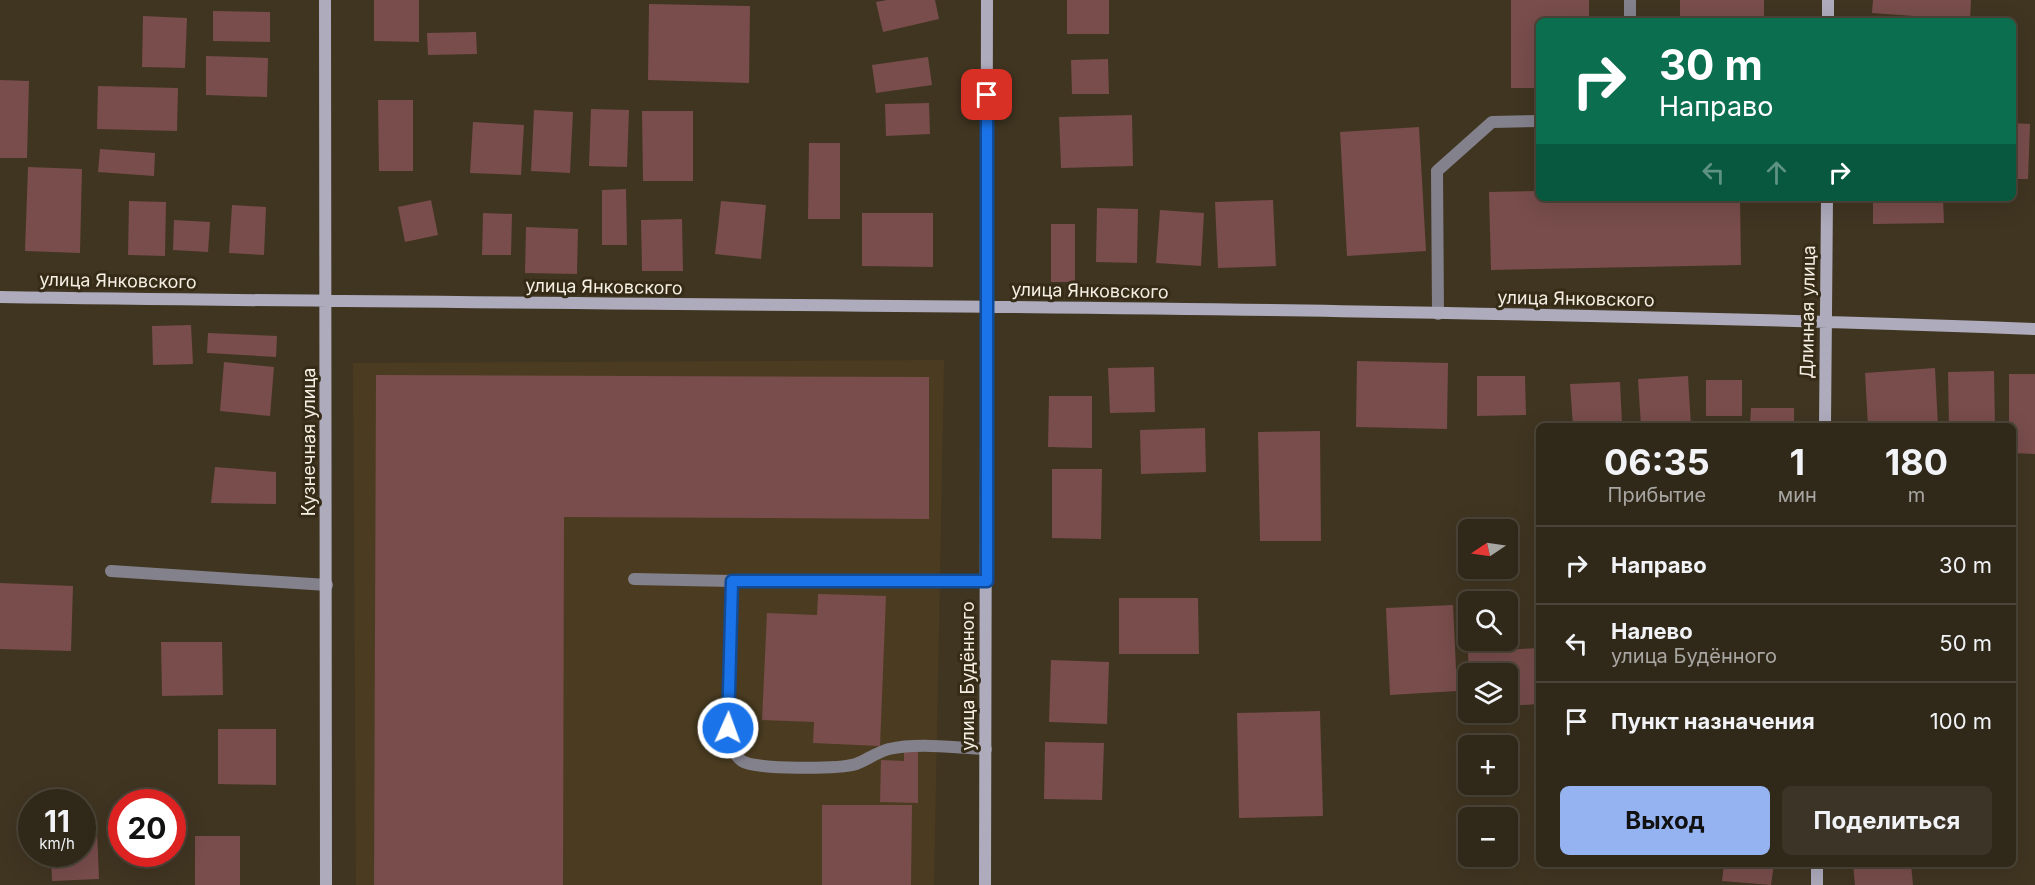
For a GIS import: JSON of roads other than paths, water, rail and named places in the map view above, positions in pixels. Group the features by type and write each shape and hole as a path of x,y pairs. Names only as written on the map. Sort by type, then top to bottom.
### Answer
{"street":[{"name":"Кузнечная улица","path":"325,0 326,885"},
{"name":"улица Будённого","path":"986,885 987,0"},
{"path":"1828,0 1828,18"},
{"name":"Длинная улица","path":"1825,423 1827,201"},
{"name":"улица Янковского","path":"0,297 1438,314 1826,321 2035,329"},
{"path":"1817,867 1817,885"}],"lane":[{"path":"1630,0 1630,18"},
{"path":"1438,314 1437,171 1492,122 1536,121"},
{"path":"111,571 327,585"},
{"path":"634,579 987,581"},
{"path":"732,581 728,728 732,749 742,761 757,766 844,767 858,764 870,756 890,749 924,747 986,749"}]}
